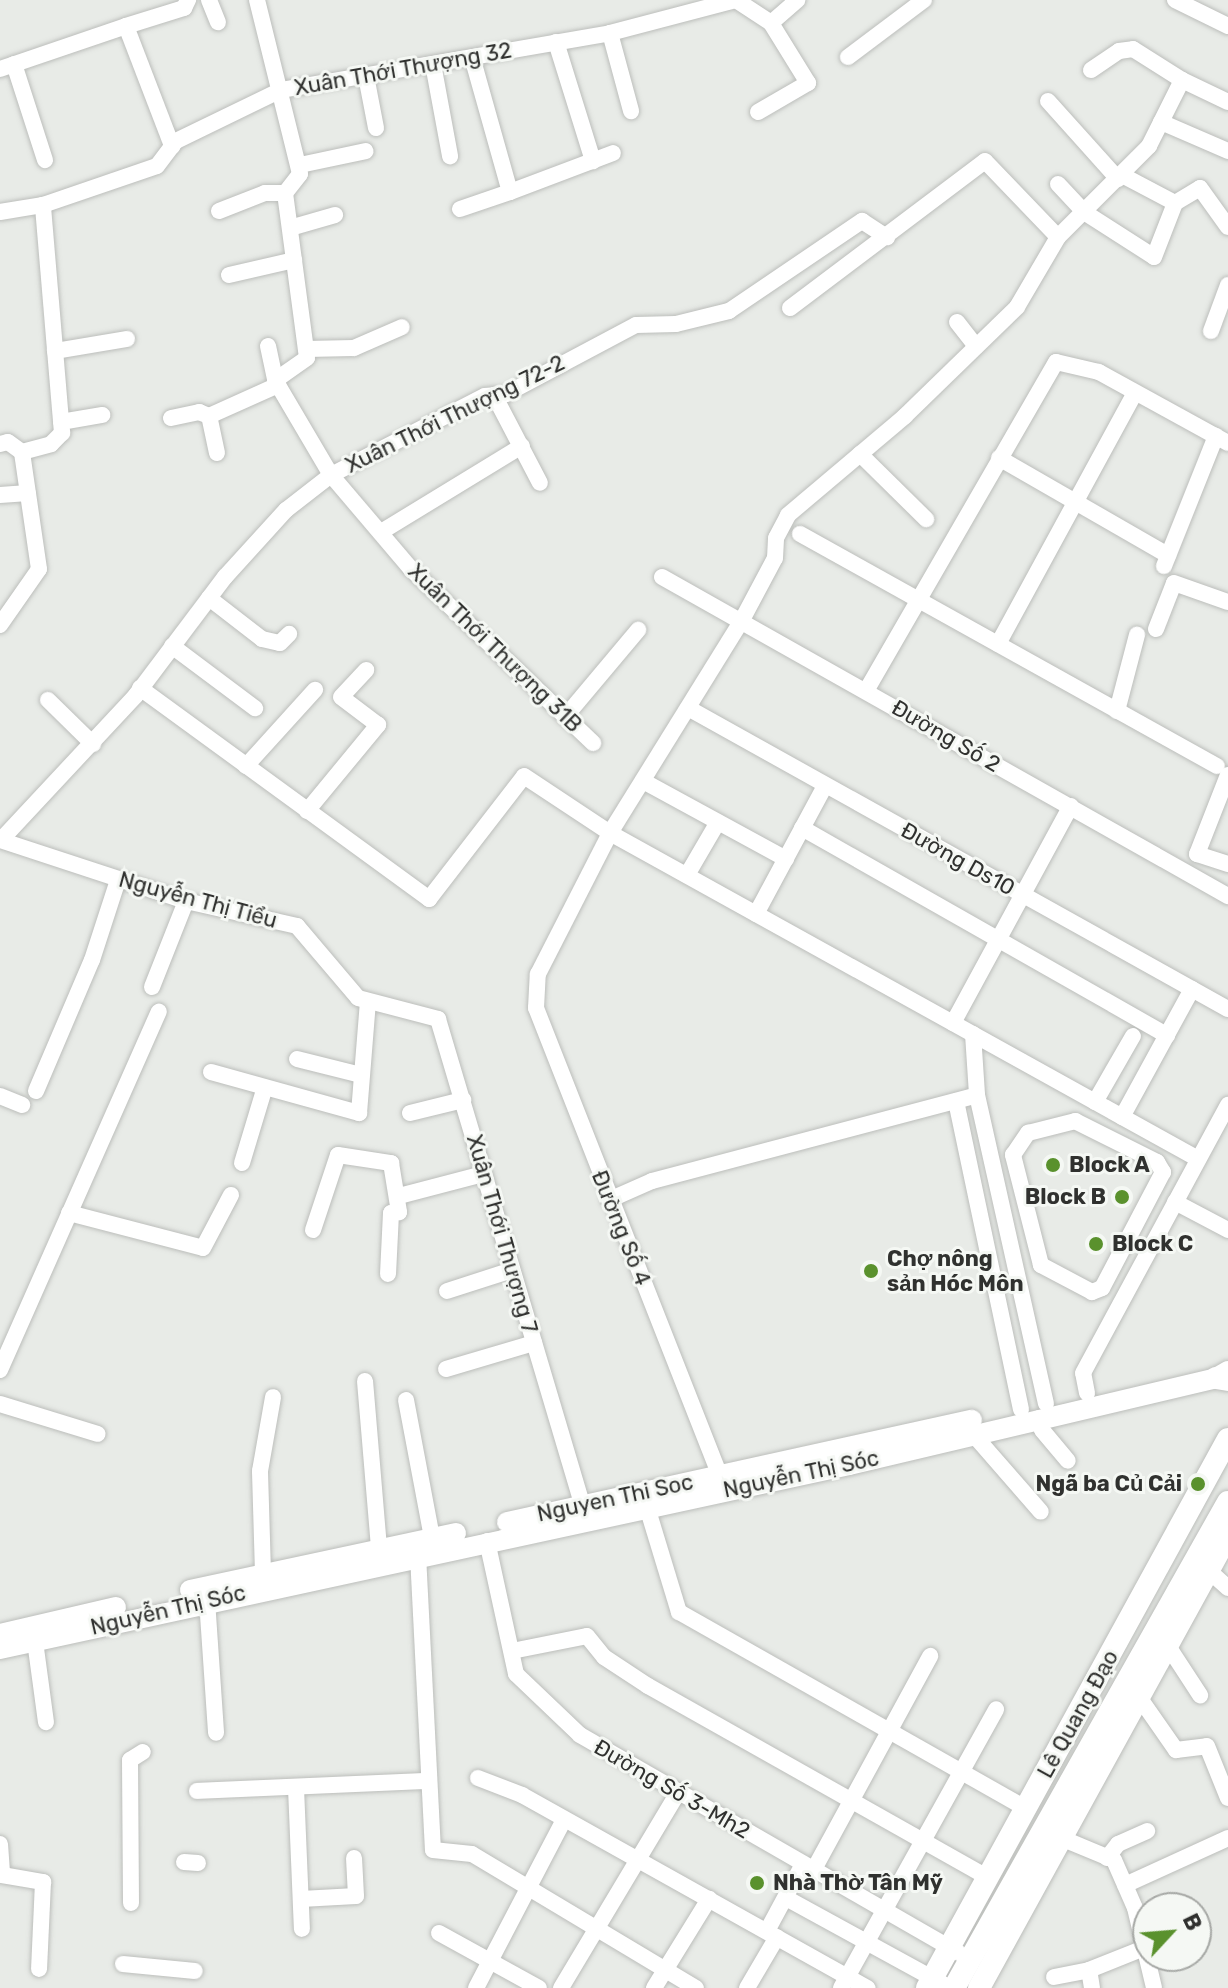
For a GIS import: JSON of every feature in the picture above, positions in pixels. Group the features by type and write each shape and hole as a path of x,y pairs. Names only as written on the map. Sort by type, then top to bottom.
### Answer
{"highway":[{"name":"Lê Quang Đạo","path":"940,1985 987,1877 1228,1439"},
{"name":"Lê Quang Đạo","path":"955,1950 1228,1466"},
{"name":"Lê Quang Đạo","path":"940,1985 1228,1502"},
{"name":"Lê Quang Đạo","path":"979,1988 1228,1535"}],"main road":[{"name":"Nguyen Thi Soc","path":"0,1634 130,1610 263,1573 432,1538 584,1512 720,1476 1035,1410 1087,1393 1211,1366 1224,1375"},
{"name":"Nguyễn Thị Sóc","path":"0,1649 130,1610 207,1600 487,1541 584,1512 647,1507 973,1434 1035,1410 1224,1375"}],"street":[{"path":"45,160 7,66 184,8 188,0"},
{"path":"209,0 218,22"},
{"path":"171,418 199,412 209,416 276,382 307,358 285,193 300,174 300,165 257,0"},
{"path":"736,0 771,23 809,80 804,88 758,112"},
{"name":"Xuân Thới Thượng 32","path":"0,212 43,205 157,166 172,146 281,90 610,33 736,0"},
{"path":"771,23 797,0"},
{"path":"848,57 905,5 924,0"},
{"path":"1175,0 1228,26"},
{"path":"1206,16 1217,0"},
{"path":"126,26 172,146"},
{"path":"610,33 631,111"},
{"path":"556,42 593,161"},
{"path":"1091,70 1119,51 1133,49 1182,80 1228,102"},
{"path":"472,57 510,192"},
{"path":"433,64 450,156"},
{"path":"366,76 376,128"},
{"path":"610,833 742,620 775,558 776,538 788,515 860,454 1017,307 1058,237 1149,146 1182,80"},
{"path":"1048,101 1120,177 1175,203"},
{"path":"1161,122 1228,151"},
{"path":"300,165 366,151"},
{"path":"460,209 613,153"},
{"path":"790,308 985,161 1058,237"},
{"path":"1058,184 1084,212 1154,257 1175,203 1200,188 1228,227"},
{"path":"219,211 265,193 285,193"},
{"path":"22,452 51,444 62,433 43,205"},
{"path":"290,228 335,215"},
{"name":"Xuân Thới Thượng 72-2","path":"0,840 93,744 209,598 286,510 331,475 494,395 506,394 636,325 676,324 729,311 862,221 887,237"},
{"path":"229,275 294,260"},
{"path":"1211,331 1228,285"},
{"path":"957,322 976,346"},
{"path":"306,349 354,348 402,327"},
{"path":"55,351 127,339"},
{"name":"Xuân Thới Thượng 31B","path":"268,346 276,382 331,475 445,606 593,743"},
{"path":"866,691 916,601 999,458 1056,362 1099,372 1134,395 1222,440 1166,561 999,458"},
{"path":"494,395 522,446 525,460 540,483"},
{"path":"998,644 1134,395"},
{"path":"61,422 102,415"},
{"path":"209,416 217,453"},
{"path":"0,444 8,442 22,452 39,569 0,625"},
{"path":"381,532 522,446"},
{"path":"860,454 926,519"},
{"path":"0,495 28,493"},
{"path":"800,534 1223,770 1197,854 1228,864"},
{"name":"Đường Số 2","path":"662,577 1228,896"},
{"path":"1156,629 1174,583 1228,602"},
{"path":"209,598 262,639 280,643 289,634"},
{"path":"565,717 638,630"},
{"path":"1117,711 1137,635"},
{"path":"172,646 255,708"},
{"path":"307,811 378,725 341,697 366,670"},
{"path":"140,688 429,899 524,776 610,833 1198,1159"},
{"path":"246,766 315,690"},
{"path":"48,700 93,744"},
{"name":"Đường Ds10","path":"688,708 1228,1009"},
{"path":"643,781 786,859"},
{"path":"756,914 825,786"},
{"path":"953,1023 1071,806"},
{"path":"687,875 718,822"},
{"path":"802,828 1167,1035"},
{"name":"Đường Số 4","path":"610,833 537,979 536,1008 720,1476"},
{"name":"Nguyễn Thị Tiểu","path":"0,840 186,901 297,926 358,998 368,1001"},
{"path":"36,1091 92,960 118,880"},
{"path":"152,987 186,901"},
{"path":"1122,1117 1192,989"},
{"path":"211,1072 264,1090 359,1113 368,1001"},
{"name":"Xuân Thới Thượng 7","path":"368,1001 438,1019 584,1512"},
{"path":"0,1370 159,1012"},
{"path":"973,1034 977,1095 1017,1274 1035,1410"},
{"path":"1095,1102 1133,1036"},
{"path":"297,1059 361,1075"},
{"path":"242,1163 264,1090"},
{"path":"609,1200 652,1181 977,1095"},
{"path":"0,1096 22,1105"},
{"path":"410,1113 463,1100"},
{"path":"956,1101 985,1236 1035,1410 1042,1430 1068,1461"},
{"path":"1087,1393 1083,1373 1227,1107"},
{"path":"1072,1121 1157,1162 1162,1176 1097,1291 1085,1291 1041,1265 1015,1165 1013,1150 1022,1137 1072,1121"},
{"path":"313,1230 340,1153 391,1163 399,1196 399,1212 391,1213 388,1274"},
{"path":"994,1170 1015,1165"},
{"path":"399,1196 483,1174"},
{"path":"69,1213 203,1248 231,1195"},
{"path":"1175,1202 1228,1230"},
{"path":"985,1236 1007,1230"},
{"path":"1130,1237 1150,1249"},
{"path":"1017,1274 1041,1265"},
{"path":"447,1291 512,1270"},
{"path":"446,1369 534,1343"},
{"path":"365,1381 379,1549"},
{"path":"263,1573 260,1471 273,1397"},
{"path":"406,1400 432,1538"},
{"path":"0,1404 98,1434"},
{"path":"973,1434 1041,1512"},
{"path":"647,1507 679,1612 888,1735 1025,1808"},
{"name":"Đường Số 3-Mh2","path":"487,1541 516,1674 580,1735 677,1794 955,1950"},
{"path":"418,1555 433,1850 472,1854 595,1932 696,1988"},
{"path":"1208,1570 1228,1588"},
{"path":"207,1600 216,1733"},
{"path":"512,1651 587,1636 604,1657 637,1679 850,1803 987,1877"},
{"path":"35,1641 46,1722"},
{"path":"1168,1646 1200,1695"},
{"path":"747,1988 786,1898 850,1803 930,1656"},
{"path":"1139,1697 1176,1750 1203,1742 1228,1798"},
{"path":"844,1982 996,1709"},
{"path":"131,1903 130,1760 143,1752"},
{"path":"478,1778 522,1795 637,1858 772,1934 844,1982 868,1988"},
{"path":"197,1791 428,1781"},
{"path":"296,1788 302,1929"},
{"path":"561,1988 677,1794"},
{"path":"476,1988 564,1820"},
{"path":"1107,1858 1118,1844 1147,1831"},
{"path":"1061,1838 1114,1860 1132,1908"},
{"path":"1125,1885 1228,1838"},
{"path":"0,1844 1,1875 43,1882 39,1969"},
{"path":"301,1899 356,1896 354,1858"},
{"path":"786,1898 940,1985"},
{"path":"654,1988 709,1899"},
{"path":"439,1933 539,1988"},
{"path":"1054,1977 1089,1970 1132,1953"},
{"path":"123,1964 195,1971"},
{"path":"1089,1970 1092,1988"}],"place":[{"name":"Block A","path":"1053,1165"},
{"name":"Block B","path":"1122,1197"},
{"name":"Block C","path":"1096,1244"},
{"name":"Chợ nông sản Hóc Môn","path":"871,1271"},
{"name":"Ngã ba Củ Cải","path":"1198,1484"},
{"name":"Nhà Thờ Tân Mỹ","path":"757,1883"}]}
